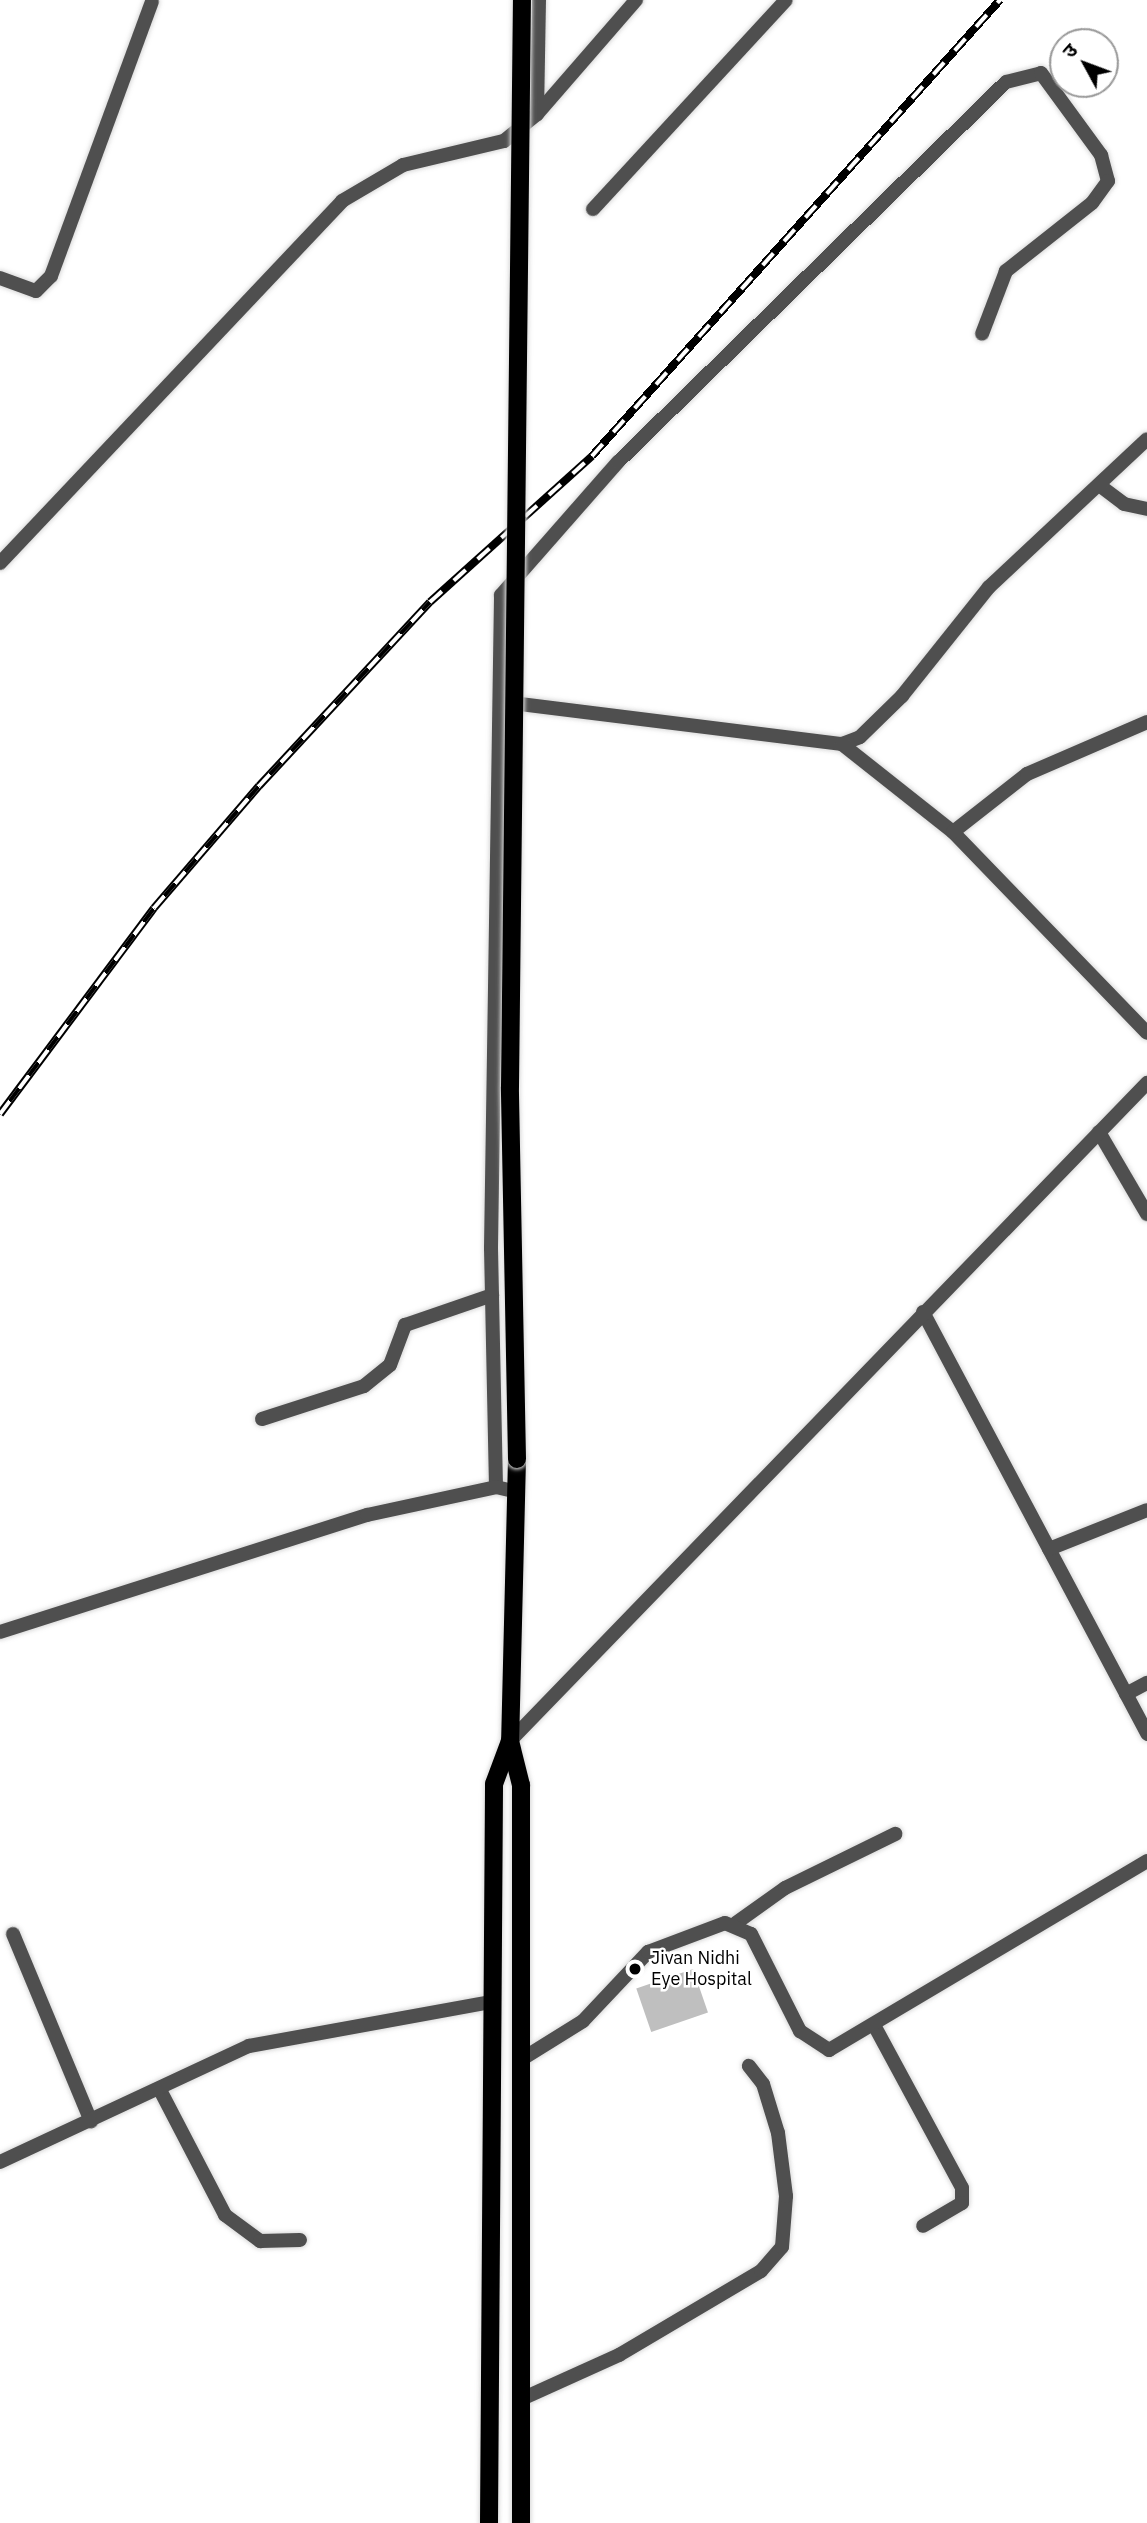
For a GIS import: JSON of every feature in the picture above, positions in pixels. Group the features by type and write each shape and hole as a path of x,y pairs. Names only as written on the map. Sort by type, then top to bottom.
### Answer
{"main road":[{"path":"522,0 510,1087 517,1459 510,1741 521,1785 526,2397 522,2523"},
{"path":"489,2523 495,2230 490,2002 494,1784 510,1741"}],"street":[{"path":"537,114 539,0"},
{"path":"0,564 342,201 403,165 504,141 537,114 636,0"},
{"path":"593,209 786,0"},
{"path":"0,278 36,290 51,276 150,1"},
{"path":"496,1487 492,1295 495,700 496,609 505,585 618,462 1006,82 1041,73 1101,155 1108,181 1091,203 1006,271 982,334"},
{"path":"842,744 881,719 989,587 1147,439"},
{"path":"1099,485 1124,504 1147,509"},
{"path":"495,700 842,744 953,832 1147,1033"},
{"path":"953,832 1027,774 1147,722"},
{"path":"510,1741 1147,1083"},
{"path":"1099,1132 1147,1214"},
{"path":"262,1419 365,1386 390,1364 405,1325 492,1295"},
{"path":"923,1312 1147,1734"},
{"path":"0,1632 367,1515 496,1487 517,1492"},
{"path":"1049,1549 1147,1510"},
{"path":"1126,1694 1147,1683"},
{"path":"522,2059 583,2021 662,1942 736,1923 785,1888 895,1834"},
{"path":"736,1923 766,1954 800,2031 818,2048 829,2050 1147,1861"},
{"path":"13,1934 91,2121"},
{"path":"0,2162 259,2043 490,2002"},
{"path":"874,2025 962,2188 962,2203 923,2226"},
{"path":"526,2397 619,2355 761,2271 782,2247 787,2218 778,2133 762,2084 749,2066"},
{"path":"160,2090 225,2215 260,2241 300,2240"}],"building":[{"path":"693,1969 708,2012 651,2032 636,1989"}],"railway":[{"path":"0,1114 154,908 259,786 430,602 592,456 1000,0"}],"place":[{"name":"Jivan Nidhi Eye Hospital","path":"635,1969"}]}
